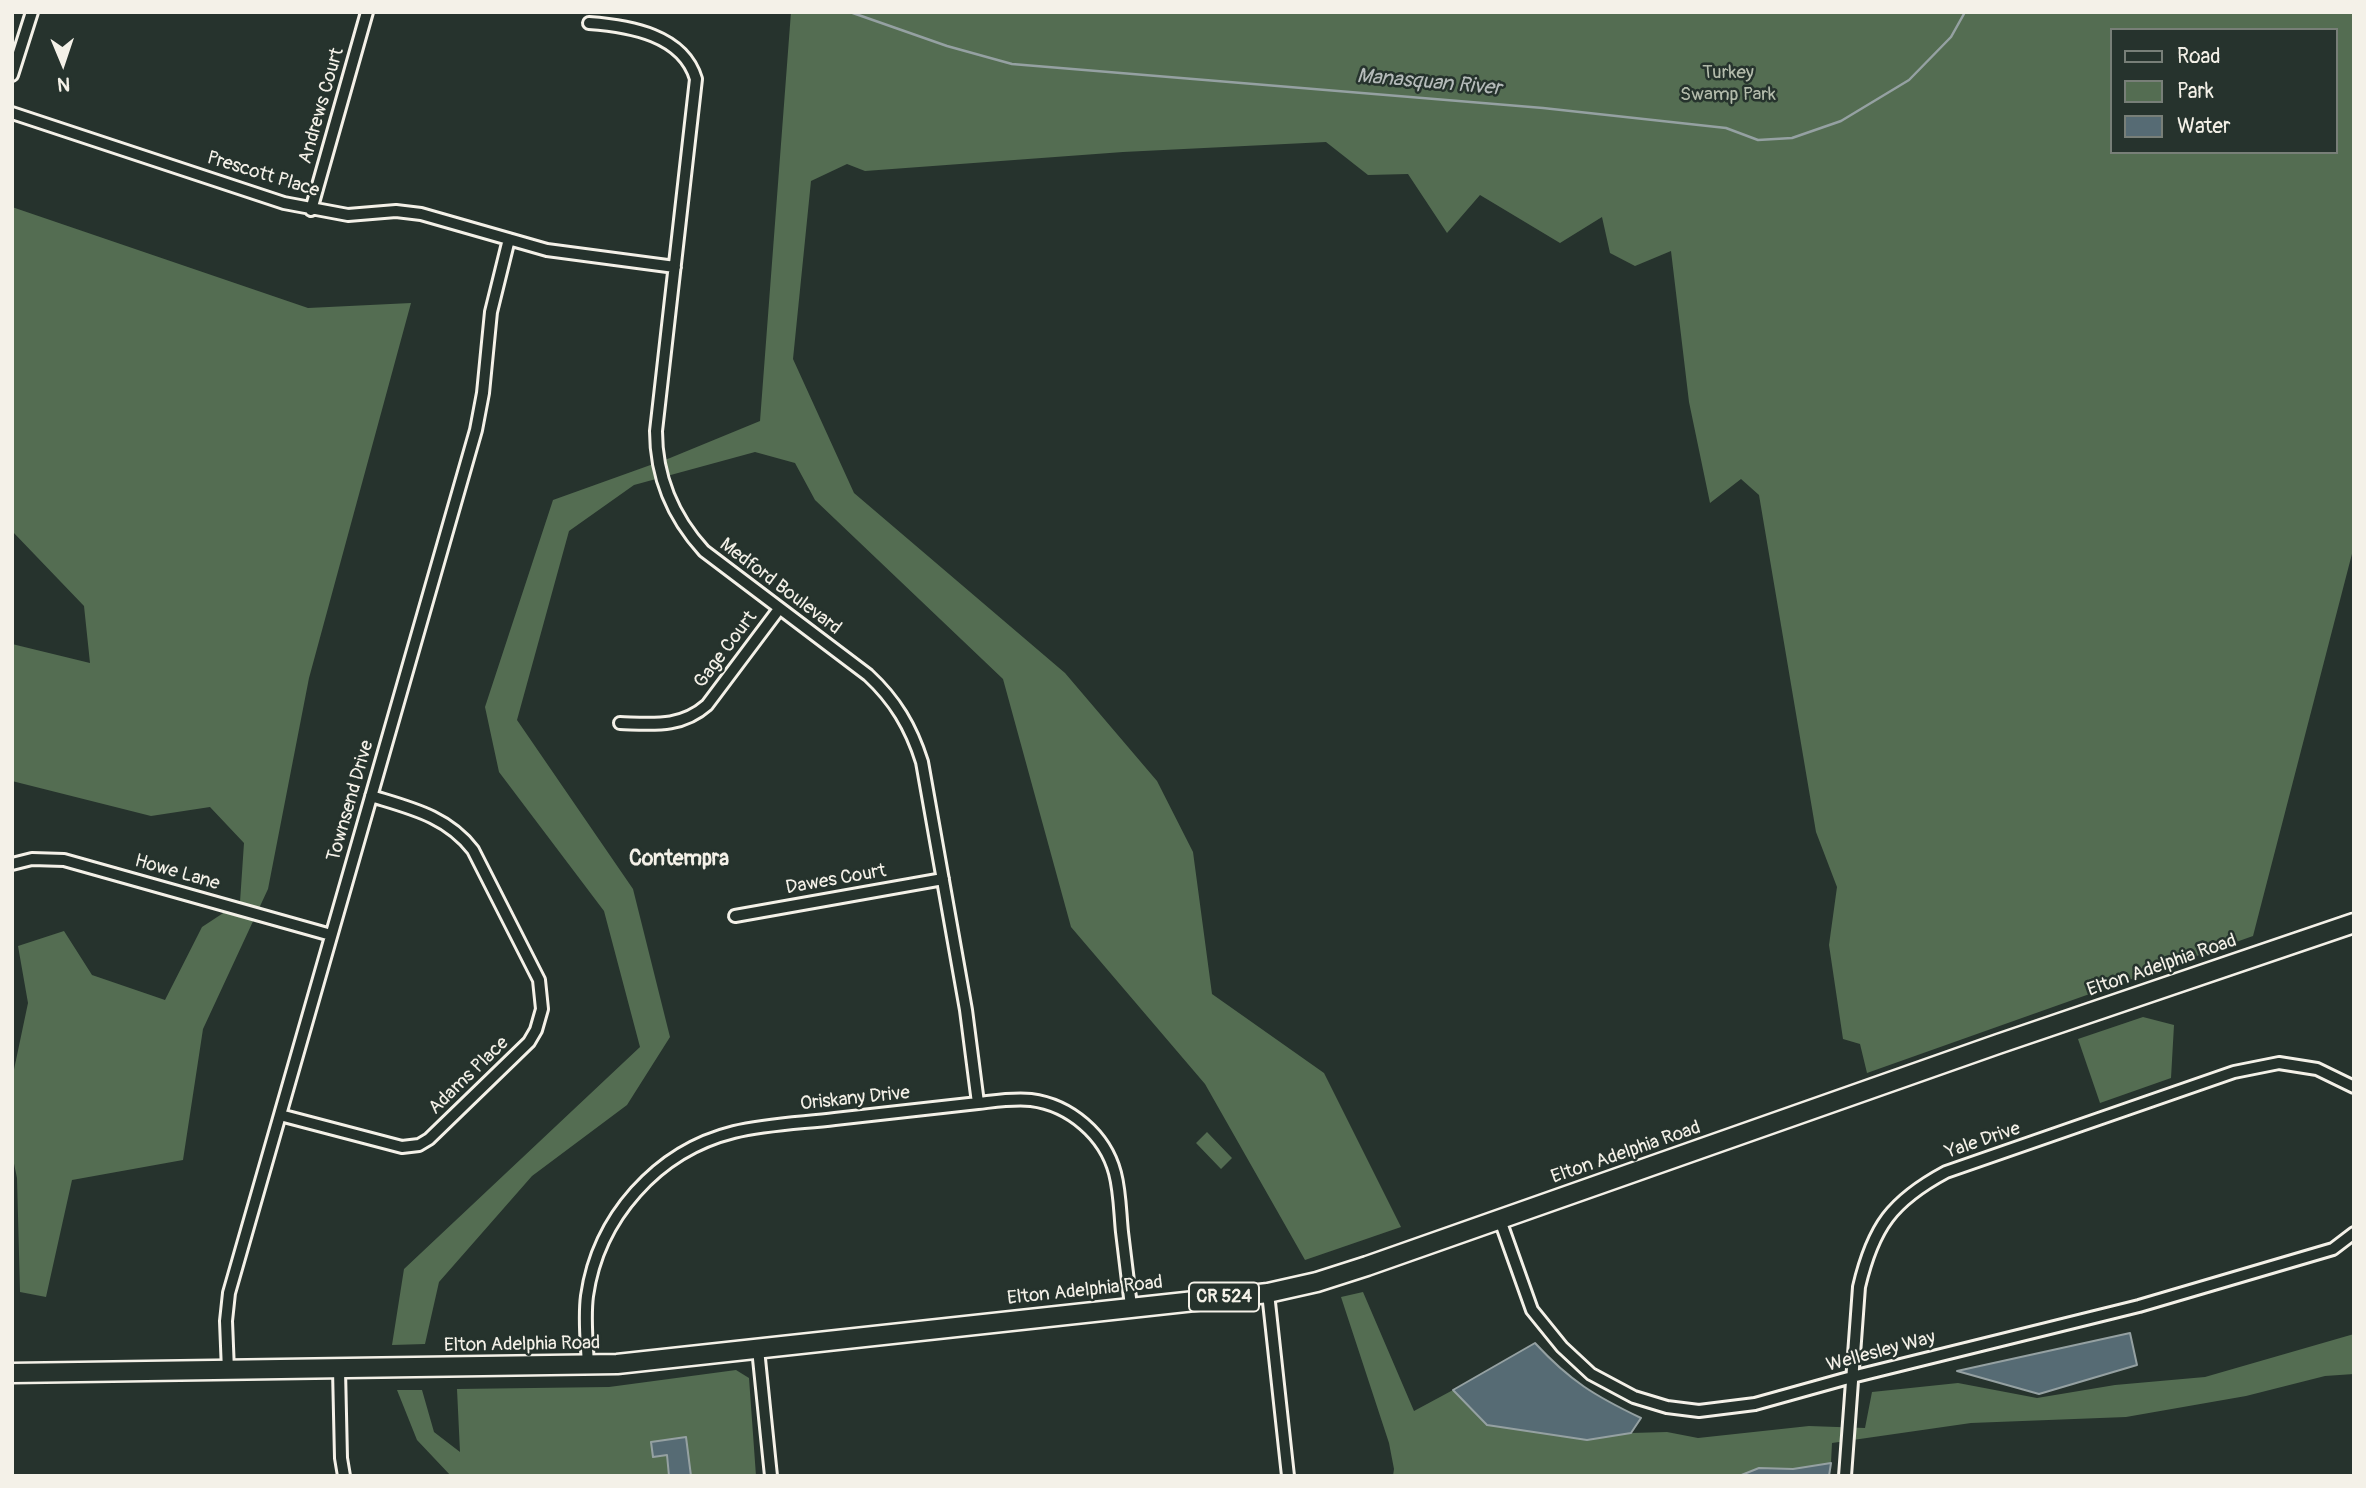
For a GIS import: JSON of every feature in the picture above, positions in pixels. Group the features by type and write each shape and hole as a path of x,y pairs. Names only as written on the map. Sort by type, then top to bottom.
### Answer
{"main road":[{"name":"Elton Adelphia Road","path":"12,1373 588,1366 1268,1293 1335,1277 1998,1044 2354,923"}],"street":[{"path":"12,75 32,12"},
{"name":"Andrews Court","path":"311,210 367,12"},
{"name":"Medford Boulevard","path":"589,23 625,26 673,46 682,52 692,66 696,90 656,430 659,467 676,513 693,539 719,564 868,675 888,694 914,737 922,762 966,1010 978,1103"},
{"name":"Prescott Place","path":"12,113 311,210 348,215 405,211 559,252 675,267"},
{"name":"Townsend Drive","path":"228,1371 226,1321 229,1293 476,430 483,393 491,312 509,239"},
{"name":"Gage Court","path":"620,723 674,723 698,713 707,705 779,609"},
{"name":"Adams Place","path":"280,1115 402,1147 419,1145 429,1139 522,1051 539,1023 542,996 540,980 473,850 459,833 433,816 371,796"},
{"name":"Howe Lane","path":"12,864 32,859 64,860 331,935"},
{"name":"Dawes Court","path":"735,916 943,879"},
{"name":"Yale Drive","path":"1845,1476 1859,1287 1876,1234 1903,1200 1947,1172 2234,1072 2279,1063 2317,1069 2354,1087"},
{"name":"Oriskany Drive","path":"588,1366 587,1299 593,1267 604,1238 630,1197 665,1164 688,1150 733,1132 978,1103 1017,1099 1054,1106 1082,1122 1102,1145 1112,1164 1117,1183 1131,1306"},
{"name":"Wellesley Way","path":"1500,1220 1532,1310 1562,1347 1591,1374 1634,1397 1667,1407 1699,1411 1755,1404 1852,1377 2139,1306 2333,1249 2354,1233"},
{"path":"1268,1293 1287,1476"},
{"path":"758,1349 771,1476"},
{"path":"339,1370 341,1458 344,1476"}],"green space":[{"name":"Turkey Swamp Park","path":"791,12 2354,12 2354,546 2253,936 1867,1073 1860,1044 1843,1039 1829,945 1837,887 1816,832 1759,495 1741,479 1710,503 1689,402 1671,251 1635,266 1610,253 1602,217 1560,243 1480,195 1447,233 1408,174 1368,175 1326,142 1123,152 865,171 847,164 811,181 793,359 854,493 1065,673 1157,781 1193,852 1212,994 1324,1073 1401,1227 1305,1260 1205,1084 1071,927 1003,679 815,500 795,463 755,452 634,485 569,531 517,720 633,889 670,1037 627,1105 532,1176 439,1282 425,1344 392,1345 404,1269 640,1047 604,911 499,772 485,707 553,500 670,458 760,421"},
{"path":"12,207 308,308 411,303 309,678 268,889 203,1029 183,1160 72,1180 46,1297 20,1292 17,1178 12,1154 12,1079 28,1003 18,946 64,931 92,975 165,1000 202,927 240,902 244,843 210,807 151,816 12,781 12,644 90,663 84,606 12,531"},
{"path":"2143,1017 2174,1025 2171,1078 2100,1103 2078,1039"},
{"path":"1207,1132 1232,1158 1221,1169 1196,1143"},
{"path":"1363,1292 1414,1411 1453,1390 1487,1425 1587,1440 1631,1433 1667,1432 1698,1438 1809,1426 1865,1428 1872,1392 1958,1383 2037,1398 2115,1385 2205,1377 2354,1334 2354,1374 2325,1376 2246,1396 2126,1417 1971,1423 1832,1443 1831,1463 1793,1469 1759,1468 1739,1476 1393,1476 1389,1443 1341,1297"},
{"path":"736,1370 749,1378 756,1476 451,1476 417,1440 397,1390 422,1390 434,1432 460,1452 457,1389 609,1387"}],"water":[{"path":"2130,1333 2137,1365 2039,1394 1957,1371"},
{"path":"1535,1343 1560,1368 1584,1386 1641,1418 1631,1433 1587,1440 1487,1425 1453,1390"},
{"path":"686,1437 691,1476 669,1476 667,1455 653,1457 651,1442"},
{"path":"1831,1463 1829,1476 1739,1476 1759,1468 1793,1469"}],"waterway":[{"name":"Manasquan River","path":"850,12 947,46 1012,64 1543,108 1726,128 1758,140 1792,138 1841,121 1909,80 1951,37 1965,12"}],"district":[{"name":"Contempra","path":"679,860"}]}
